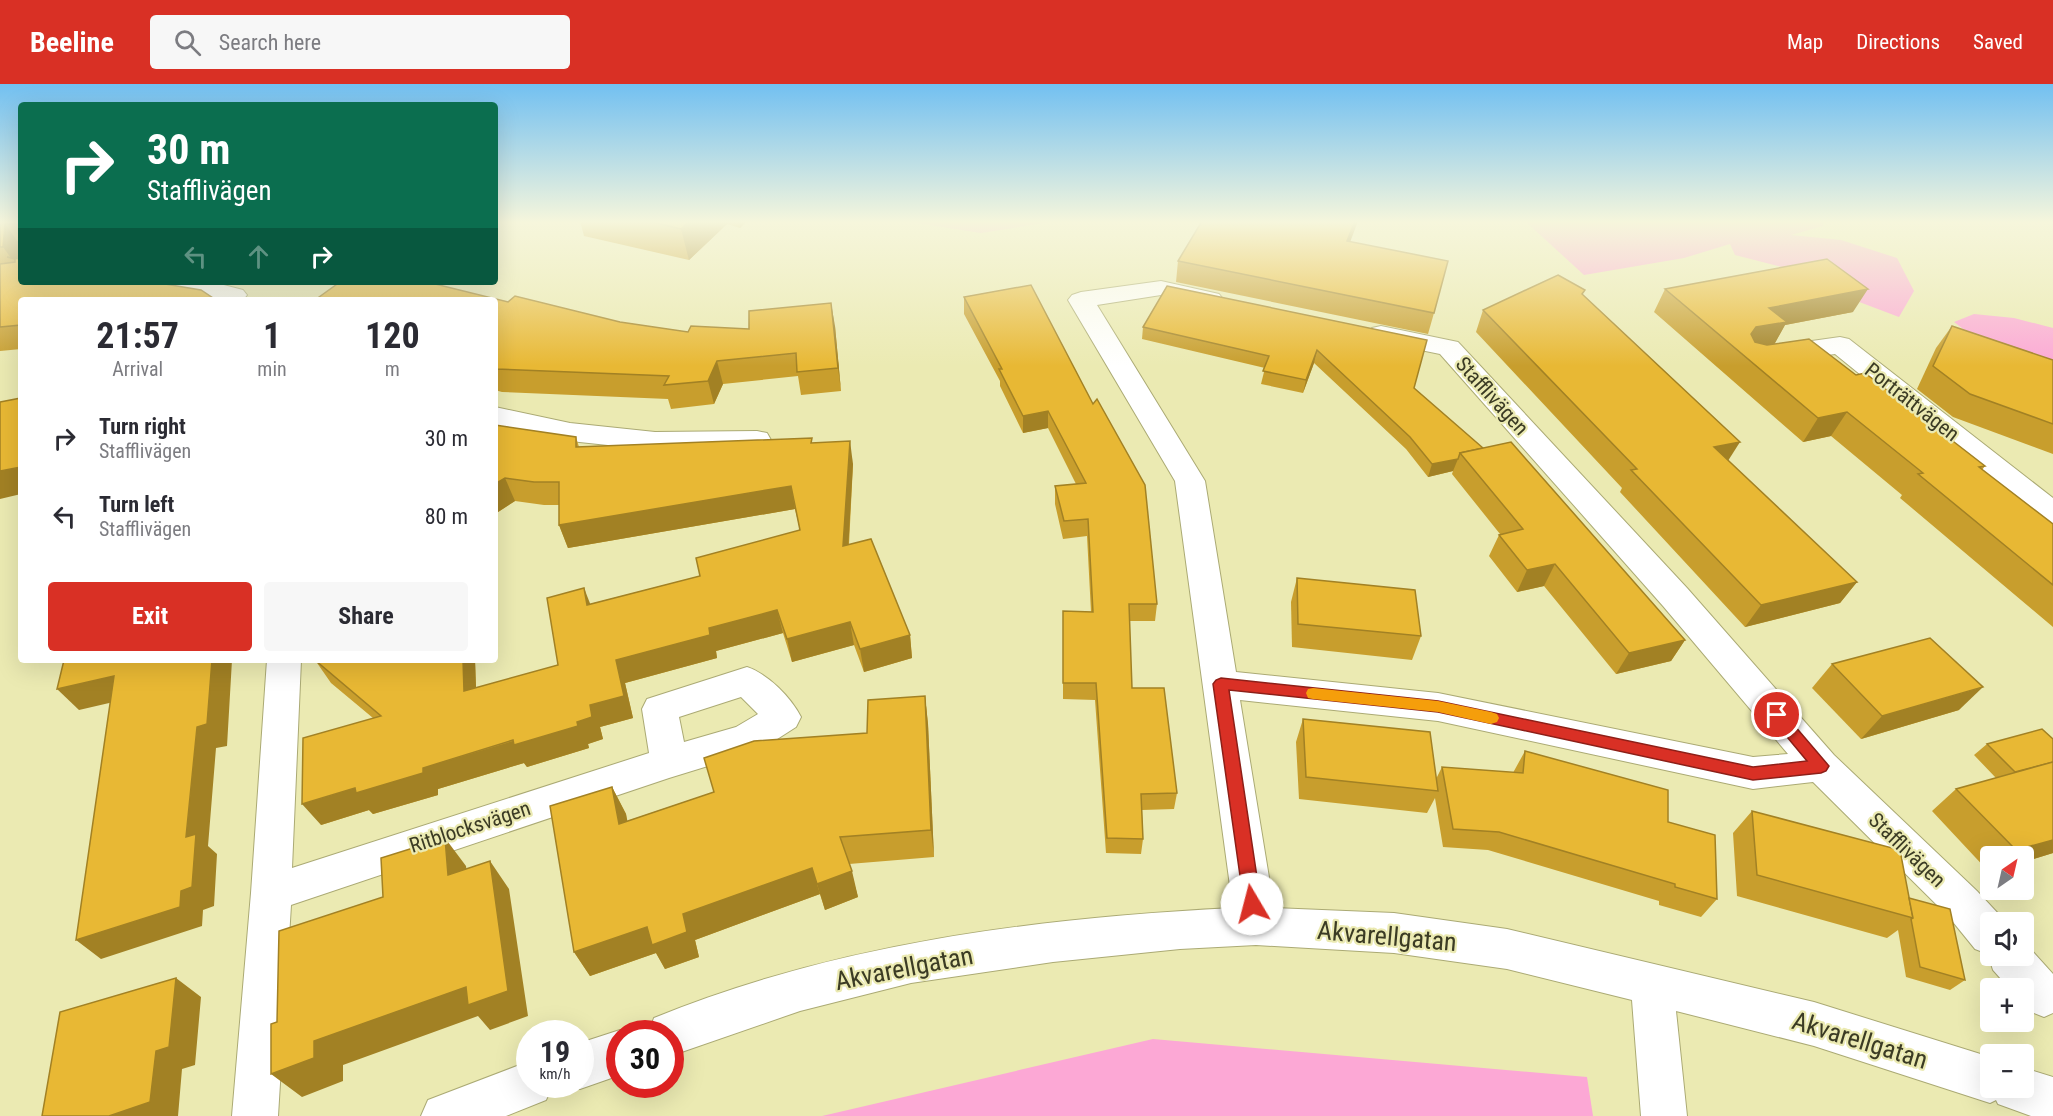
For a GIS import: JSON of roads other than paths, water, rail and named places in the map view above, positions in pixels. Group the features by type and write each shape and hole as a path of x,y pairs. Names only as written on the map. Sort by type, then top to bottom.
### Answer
{"street":[{"path":"193,285 234,295"},
{"path":"1241,305 1161,288 1081,300 1190,481 1256,926"},
{"name":"Stafflivägen","path":"1356,329 1449,348 1675,597 1821,766 1963,904 1980,924"},
{"name":"Porträttvägen","path":"1753,358 1840,345 2053,514"},
{"path":"498,417 570,432 655,441 757,440"},
{"path":"255,1116 271,893 284,663"},
{"path":"1221,684 1438,706 1753,773 1821,766"},
{"name":"Ritblocksvägen","path":"271,893 669,762"},
{"name":"Akvarellgatan","path":"684,1029 800,990 911,963 1053,942 1180,930 1256,926 1394,933 1507,949 1814,1024 1980,1077"},
{"path":"2017,966 2044,996"},
{"path":"1652,985 1664,1116"},
{"path":"444,1116 516,1089"},
{"path":"2034,1094 2053,1100"}]}
